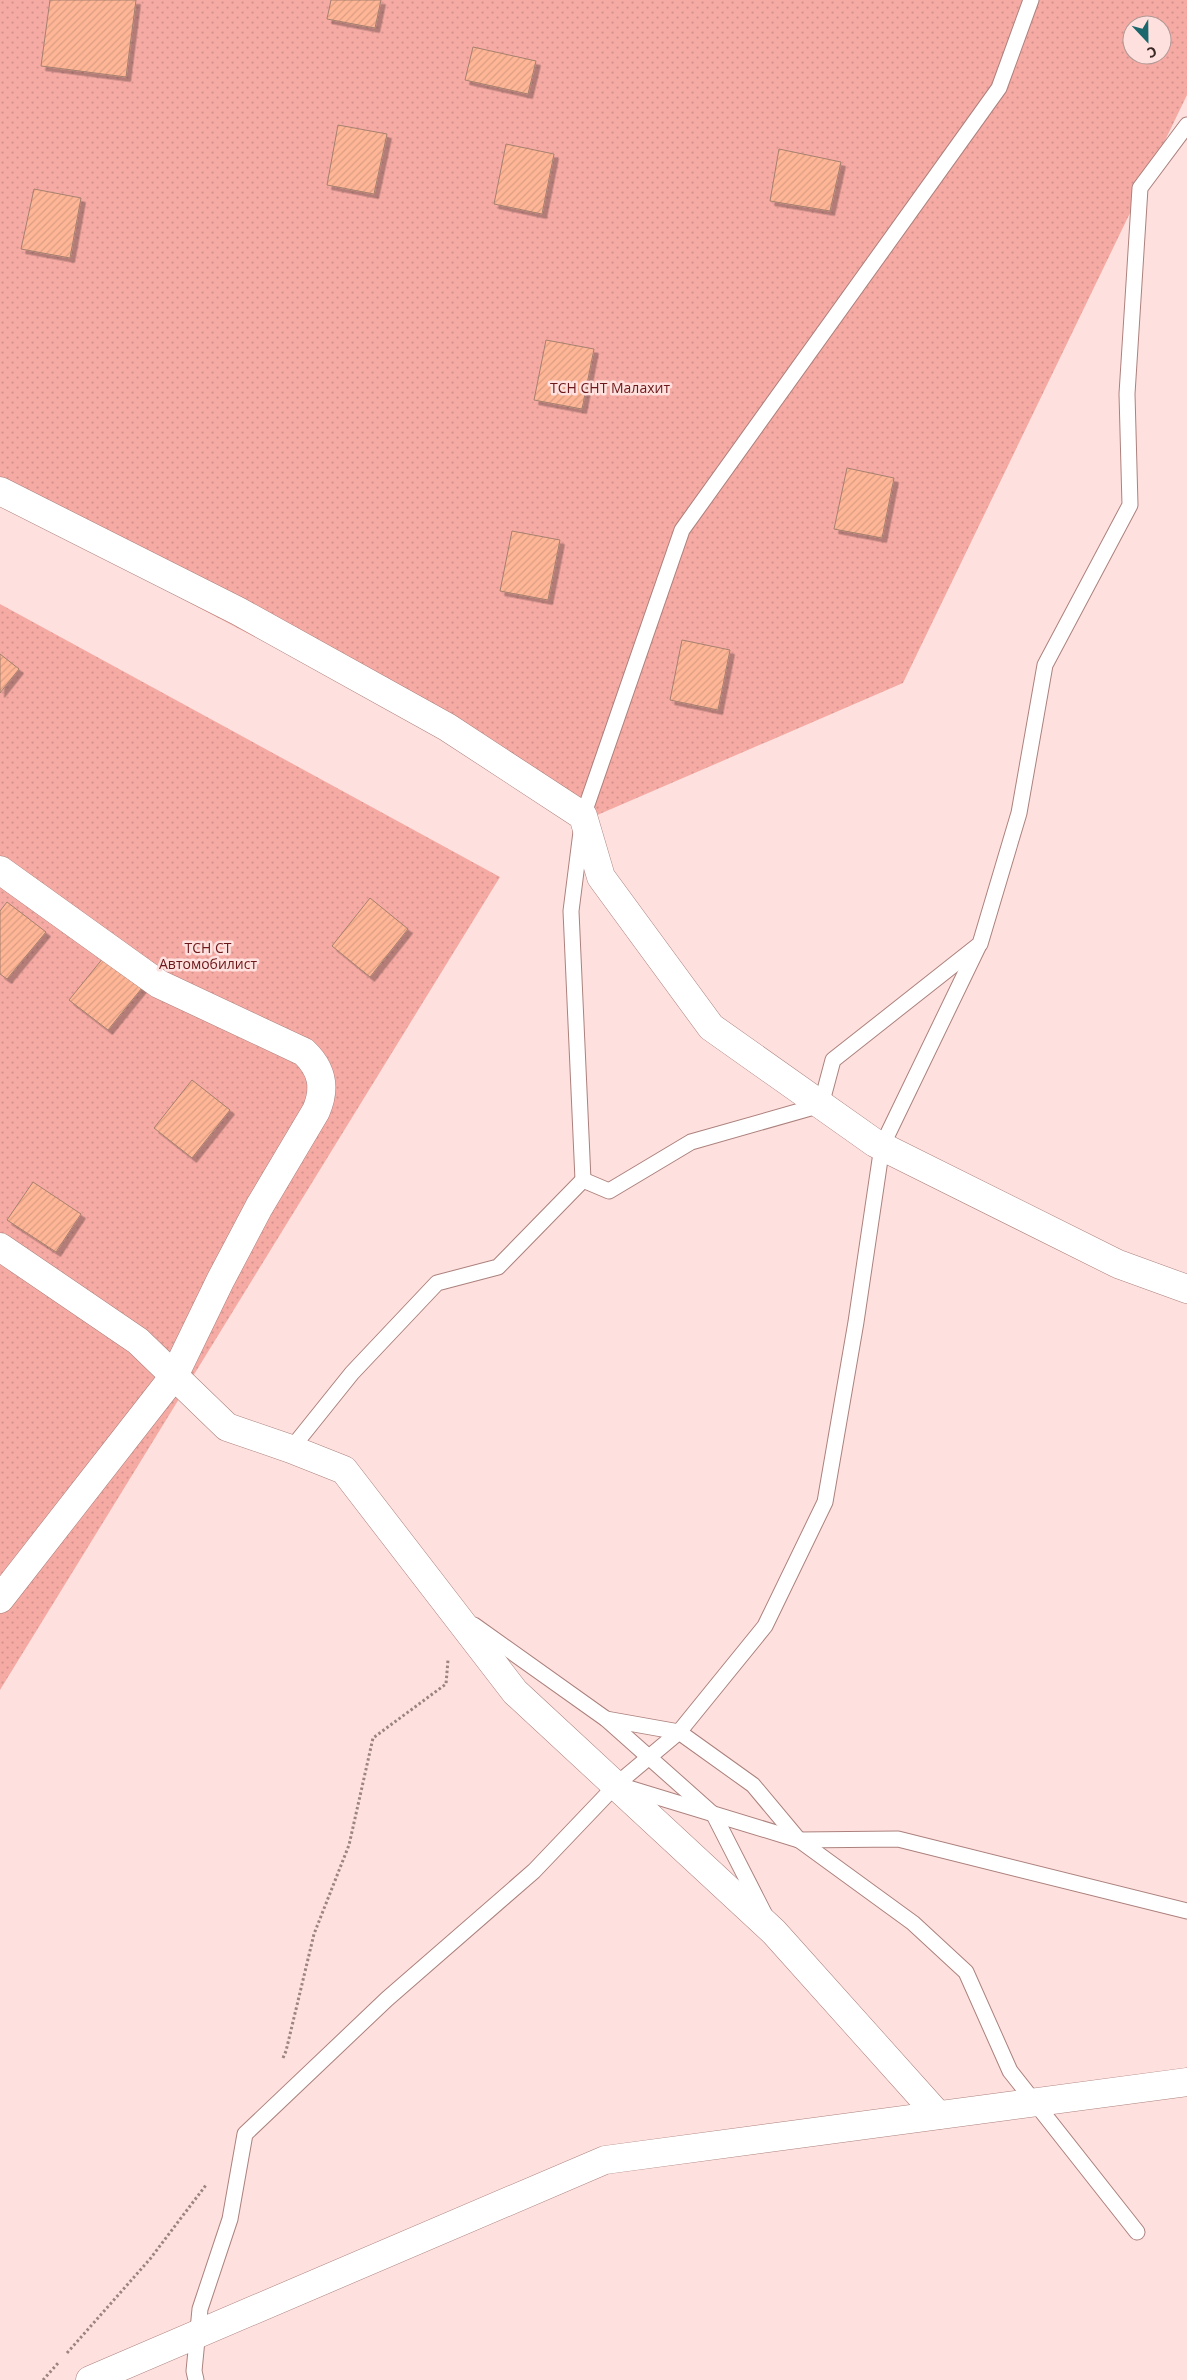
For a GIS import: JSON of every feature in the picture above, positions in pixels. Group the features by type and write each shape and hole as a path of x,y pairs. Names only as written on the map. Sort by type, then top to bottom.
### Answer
{"street":[{"path":"0,492 238,611 395,698 447,727 583,816 601,877 711,1027 882,1146 1118,1264 1187,1289"},
{"path":"0,870 159,984 304,1052 313,1061 320,1073 321,1099 316,1111 258,1207 174,1376 0,1599"},
{"path":"0,1247 138,1341 227,1427 291,1448 344,1470 515,1692 617,1784 774,1932 938,2115"},
{"path":"90,2380 605,2160 1187,2082"}],"lane":[{"path":"291,1448 352,1373 437,1283 498,1267 583,1180 571,911 583,816 682,530 999,88 1031,0"},
{"path":"196,2380 194,2371 200,2309 230,2219 246,2134 387,1999 534,1872 617,1784 679,1732 765,1626 825,1502 856,1322 882,1146 980,944 1018,813 1045,665 1130,505 1127,394 1140,188 1187,125"},
{"path":"583,1180 609,1191 691,1142 821,1105 833,1060 980,944"},
{"path":"452,1610 606,1719 714,1815 774,1932"},
{"path":"606,1719 679,1732 753,1784 799,1840 912,1923 966,1972 1010,2071 1137,2232"},
{"path":"617,1784 799,1840 898,1839 1187,1911"}],"path":[{"path":"282,2059 286,2051 314,1934 349,1845 373,1738 446,1684 452,1610"},
{"path":"43,2380 150,2259 210,2181"}],"green space":[{"name":"ТСН СНТ Малахит","path":"0,0 1187,0 1187,95 903,683 595,816 0,503"},
{"name":"ТСН СТ Автомобилист","path":"0,604 500,877 0,1690"}],"building":[{"path":"50,0 136,0 126,77 41,66"},
{"path":"331,0 381,0 375,28 327,19"},
{"path":"473,47 536,61 528,94 465,80"},
{"path":"338,125 387,134 374,194 327,185"},
{"path":"506,144 554,154 542,214 494,204"},
{"path":"779,149 841,162 830,211 770,201"},
{"path":"34,189 81,198 70,258 21,249"},
{"path":"546,340 594,349 582,409 534,400"},
{"path":"847,468 894,478 882,538 834,529"},
{"path":"512,531 560,540 548,600 500,591"},
{"path":"682,640 730,650 718,710 670,700"},
{"path":"0,654 19,669 0,693"},
{"path":"370,898 408,929 370,977 332,946"},
{"path":"7,902 46,932 7,979 0,974 0,911"},
{"path":"108,952 146,983 108,1030 69,1000"},
{"path":"192,1080 230,1110 192,1158 154,1128"},
{"path":"33,1182 81,1214 56,1252 7,1220"}]}
